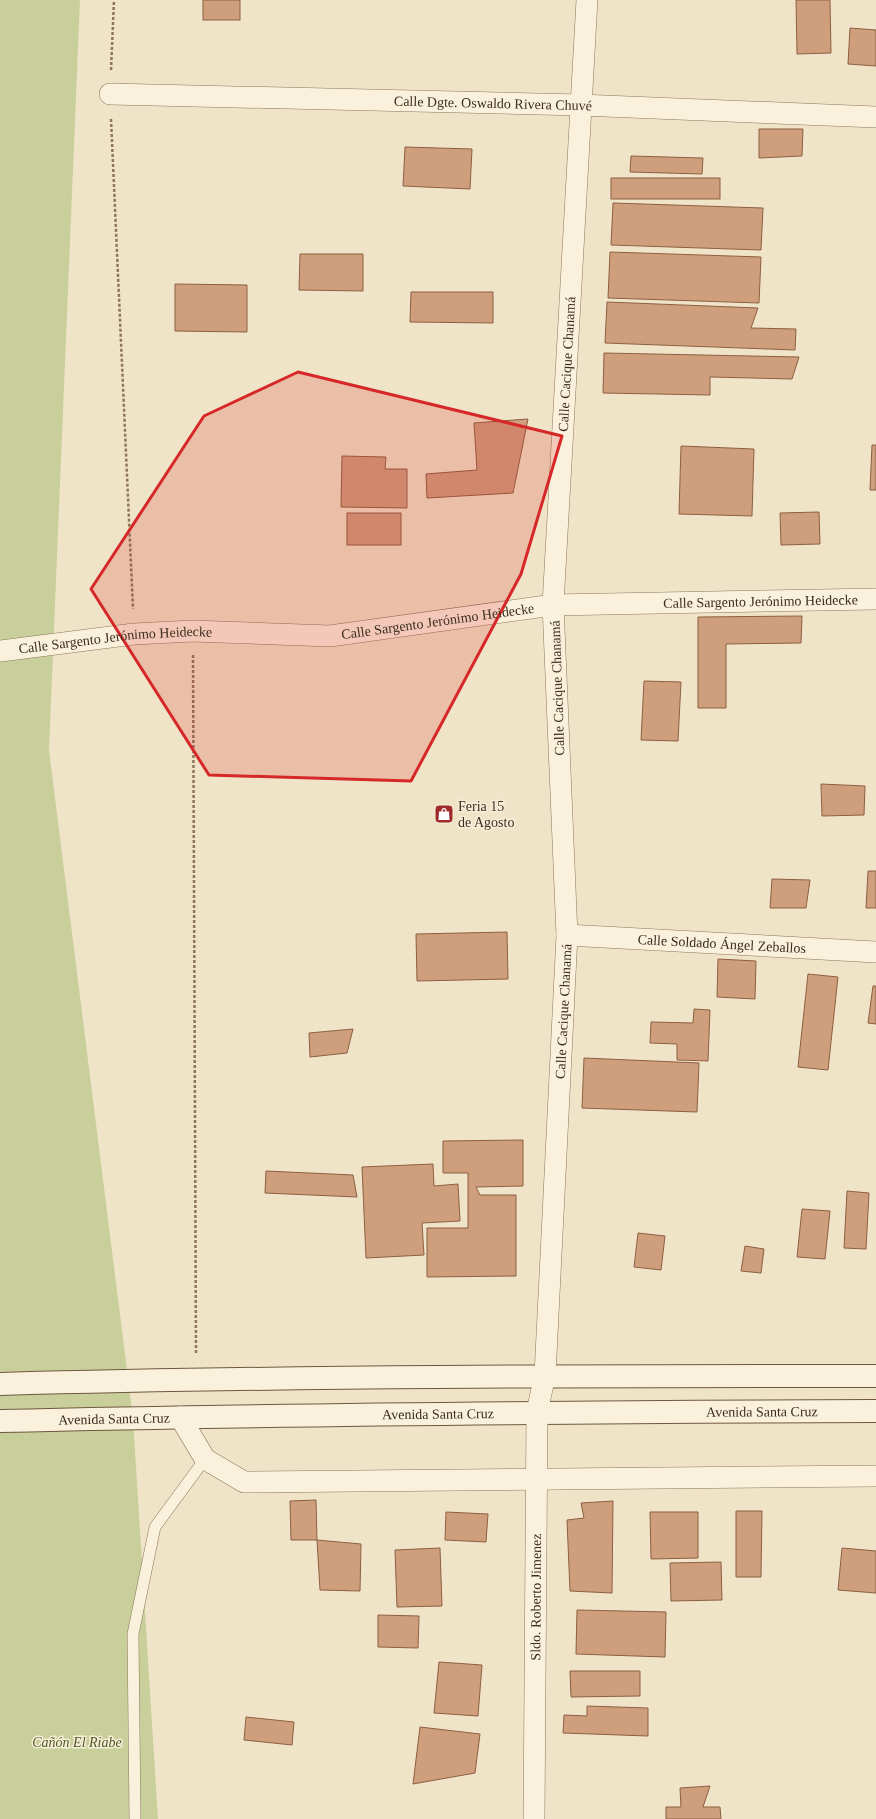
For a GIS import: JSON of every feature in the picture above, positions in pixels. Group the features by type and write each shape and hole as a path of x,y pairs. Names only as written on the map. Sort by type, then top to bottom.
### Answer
{"main road":[{"path":"0,1384 196,1379 545,1376 876,1376"},
{"name":"Avenida Santa Cruz","path":"0,1421 537,1412 876,1411"}],"street":[{"name":"Calle Cacique Chanamá","path":"545,1376 567,934 553,605 587,0"},
{"name":"Calle Dgte. Oswaldo Rivera Chuvé","path":"110,94 580,105 876,117"},
{"name":"Calle Sargento Jerónimo Heidecke","path":"0,652 134,634 192,631 330,636 553,605 876,599"},
{"name":"Calle Soldado Ángel Zeballos","path":"567,934 876,952"},
{"name":"Sldo. Roberto Jimenez","path":"534,1819 537,1412 545,1376"},
{"path":"180,1417 205,1459 244,1482 876,1476"}],"lane":[{"path":"135,1819 133,1634 155,1527 205,1459"}],"path":[{"path":"114,0 110,94 134,634"},
{"path":"192,631 196,1379"}],"highlighted area":[{"path":"298,372 562,436 521,574 411,781 209,775 91,589 204,416"}],"green space":[{"name":"Cañón El Riabe","path":"0,0 80,0 49,750 133,1418 158,1819 0,1819"}],"building":[{"path":"203,0 240,0 240,20 203,20"},
{"path":"796,0 830,0 831,53 797,54"},
{"path":"850,28 876,30 876,66 848,64"},
{"path":"759,129 803,129 802,156 759,158"},
{"path":"405,147 472,149 470,189 403,186"},
{"path":"631,156 703,158 702,174 630,172"},
{"path":"611,178 720,178 720,199 611,199"},
{"path":"613,203 763,208 761,250 611,245"},
{"path":"610,252 761,257 759,303 608,298"},
{"path":"300,254 363,254 363,291 299,290"},
{"path":"175,284 247,285 247,332 175,331"},
{"path":"411,292 493,292 493,323 410,322"},
{"path":"607,302 758,308 751,328 796,329 795,350 605,343"},
{"path":"604,353 799,357 792,379 710,377 710,395 603,393"},
{"path":"528,419 513,493 427,498 426,474 477,470 474,423"},
{"path":"872,445 876,445 876,490 870,490"},
{"path":"681,446 754,449 752,516 679,514"},
{"path":"342,456 386,457 385,469 407,469 407,508 341,507"},
{"path":"819,512 820,544 781,545 780,513"},
{"path":"347,513 401,513 401,545 347,545"},
{"path":"802,616 801,643 726,644 726,708 698,708 698,617"},
{"path":"644,681 681,682 678,741 641,740"},
{"path":"821,784 865,786 864,815 822,816"},
{"path":"868,871 876,871 876,908 866,908"},
{"path":"772,879 810,880 806,908 770,908"},
{"path":"507,932 508,979 417,981 416,934"},
{"path":"718,959 756,961 755,999 717,997"},
{"path":"808,974 838,977 828,1070 798,1067"},
{"path":"873,986 876,986 876,1024 868,1023"},
{"path":"694,1009 710,1010 708,1061 677,1060 677,1044 650,1043 651,1022 693,1023"},
{"path":"353,1029 347,1053 310,1057 309,1033"},
{"path":"584,1058 699,1063 697,1112 582,1108"},
{"path":"523,1140 523,1186 476,1187 480,1195 516,1195 516,1276 427,1277 427,1228 468,1228 468,1173 443,1173 443,1141"},
{"path":"433,1164 434,1186 458,1184 460,1221 422,1223 424,1255 366,1258 362,1167"},
{"path":"266,1171 353,1175 357,1197 265,1193"},
{"path":"847,1191 869,1193 866,1249 844,1248"},
{"path":"802,1209 830,1211 825,1259 797,1257"},
{"path":"638,1233 665,1236 661,1270 634,1267"},
{"path":"745,1246 764,1249 761,1273 741,1271"},
{"path":"316,1500 317,1540 291,1540 290,1501"},
{"path":"613,1501 612,1593 570,1591 567,1520 584,1518 581,1503"},
{"path":"736,1511 762,1511 761,1577 736,1577"},
{"path":"446,1512 488,1514 486,1542 445,1540"},
{"path":"650,1512 698,1512 698,1558 651,1559"},
{"path":"317,1540 361,1544 360,1591 320,1590"},
{"path":"440,1548 442,1606 397,1607 395,1550"},
{"path":"842,1548 876,1551 876,1593 838,1590"},
{"path":"721,1562 722,1600 671,1601 670,1563"},
{"path":"577,1610 666,1612 665,1657 576,1654"},
{"path":"378,1615 419,1616 418,1648 378,1647"},
{"path":"439,1662 482,1665 478,1716 434,1713"},
{"path":"570,1671 640,1671 640,1696 571,1697"},
{"path":"587,1706 648,1708 648,1736 563,1733 564,1715 587,1716"},
{"path":"246,1717 294,1722 292,1745 244,1740"},
{"path":"420,1727 480,1734 475,1773 413,1784"},
{"path":"710,1786 703,1807 720,1807 721,1819 666,1819 666,1807 681,1807 680,1788"}],"place":[{"name":"Feria 15 de Agosto","path":"444,814"}]}
